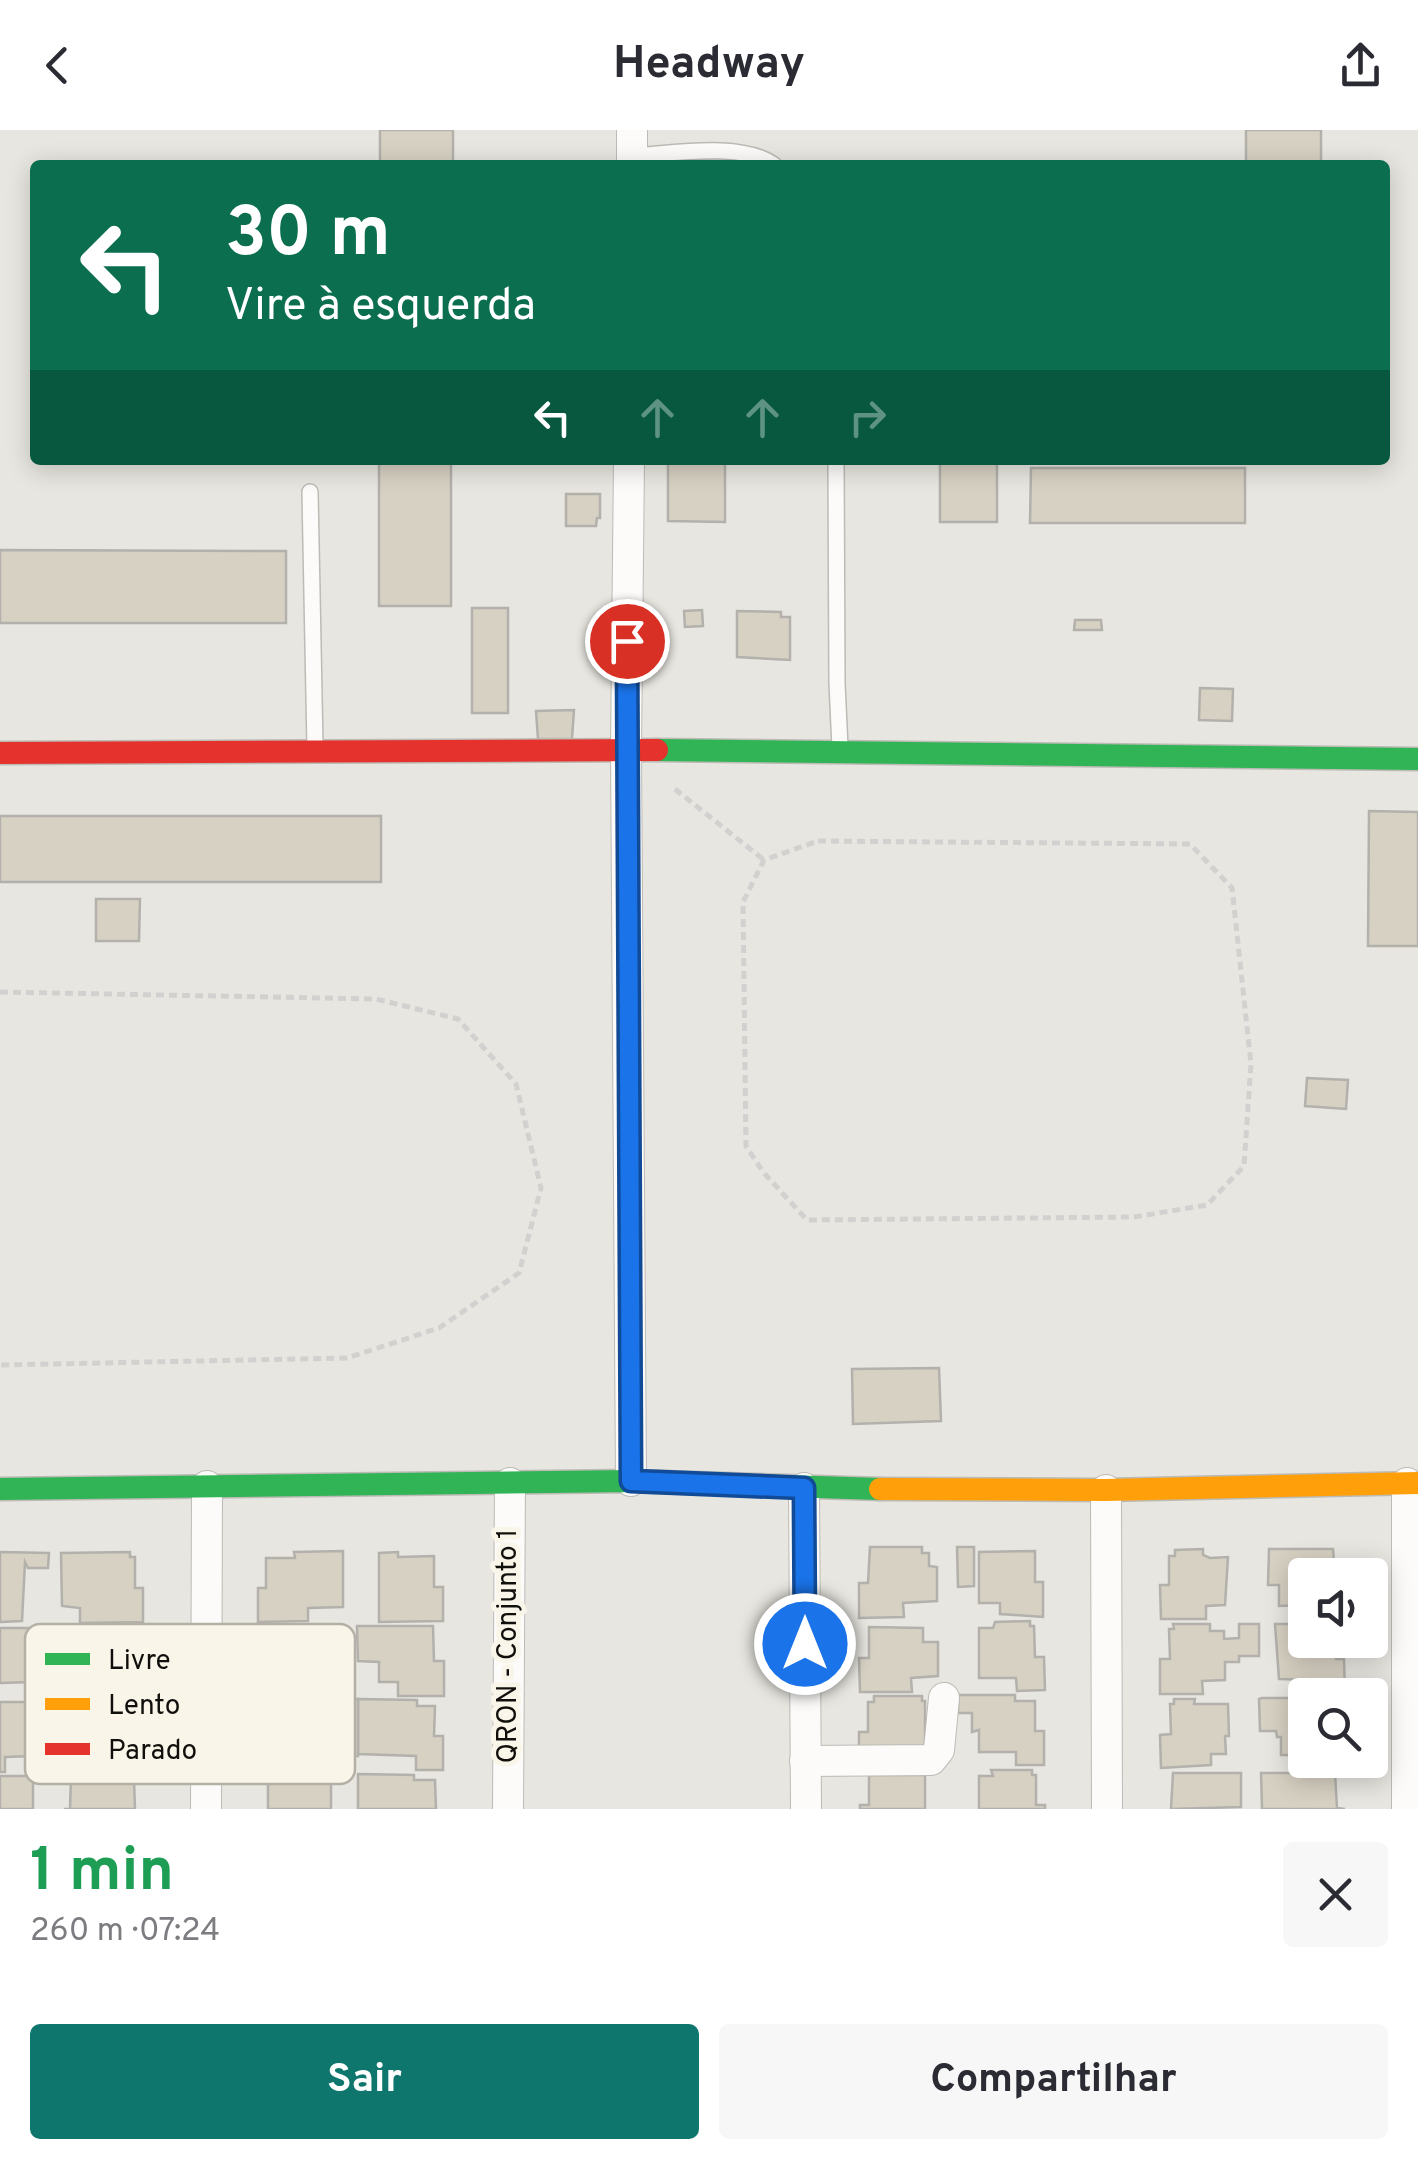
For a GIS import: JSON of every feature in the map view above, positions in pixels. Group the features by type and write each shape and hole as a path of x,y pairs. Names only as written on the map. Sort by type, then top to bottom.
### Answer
{"street":[{"path":"629,465 626,750 631,1481"},
{"path":"0,752 626,750 1418,759"},
{"path":"0,1489 631,1481 804,1488 1106,1490 1412,1483 1407,1809"},
{"name":"QRON - Conjunto 1","path":"508,1809 510,1483"},
{"path":"207,1486 207,1624"},
{"path":"804,1488 806,1809"},
{"path":"1106,1490 1106,1809"},
{"path":"805,1761 931,1760 940,1750 944,1698"},
{"path":"206,1784 206,1809"}],"lane":[{"path":"632,150 722,152 762,156 767,160"},
{"path":"836,465 836,683 841,752"},
{"path":"310,492 315,751"}],"path":[{"path":"672,786 764,860"},
{"path":"818,841 1190,844 1232,888 1251,1064 1244,1166 1207,1206 1134,1216 806,1220 763,1172 746,1146 743,902 764,860 818,841"},
{"path":"0,992 376,1000 458,1019 516,1084 542,1188 519,1273 438,1328 384,1346 347,1358 0,1365"}],"building":[{"path":"380,130 453,130 453,160 380,160"},
{"path":"1246,130 1321,130 1321,160 1246,160"},
{"path":"379,465 451,465 451,606 379,606"},
{"path":"668,465 725,465 725,522 668,521"},
{"path":"940,465 997,465 997,522 940,522"},
{"path":"1031,468 1245,468 1245,523 1030,523"},
{"path":"566,494 600,494 596,526 566,526"},
{"path":"0,550 286,551 286,623 0,623"},
{"path":"472,608 508,608 508,713 472,713"},
{"path":"702,610 703,626 685,627 684,611"},
{"path":"737,611 781,612 781,617 790,617 790,660 737,657"},
{"path":"1075,620 1101,620 1102,630 1074,630"},
{"path":"1200,688 1233,689 1232,721 1199,720"},
{"path":"574,710 572,739 538,739 536,711"},
{"path":"1369,811 1418,812 1418,946 1368,946"},
{"path":"0,816 381,816 381,882 0,882"},
{"path":"96,899 140,899 139,941 96,941"},
{"path":"1307,1078 1348,1080 1346,1109 1305,1106"},
{"path":"939,1368 941,1421 853,1424 852,1369"},
{"path":"870,1547 922,1547 922,1553 929,1553 929,1566 937,1567 937,1601 903,1603 904,1617 859,1618 859,1583 868,1583"},
{"path":"957,1547 974,1547 974,1586 958,1587"},
{"path":"1203,1549 1203,1555 1210,1558 1228,1557 1225,1605 1206,1606 1206,1619 1161,1619 1160,1585 1169,1585 1169,1556 1175,1556 1175,1550"},
{"path":"1269,1549 1333,1549 1334,1558 1288,1558 1288,1606 1279,1606 1279,1585 1268,1585"},
{"path":"343,1551 343,1607 308,1608 308,1621 258,1622 258,1588 266,1588 266,1558 295,1558 294,1552"},
{"path":"1035,1551 1035,1582 1043,1582 1043,1617 1000,1614 1000,1603 979,1603 979,1552"},
{"path":"0,1552 49,1553 48,1568 28,1568 25,1562 22,1621 0,1622"},
{"path":"130,1552 130,1557 135,1557 135,1588 143,1588 143,1622 80,1623 80,1608 62,1606 61,1553"},
{"path":"398,1552 398,1557 434,1556 434,1587 443,1587 443,1621 379,1622 379,1553"},
{"path":"1030,1621 1030,1626 1034,1626 1035,1657 1044,1657 1045,1690 1017,1691 1016,1678 979,1678 979,1628 993,1628 995,1622"},
{"path":"1173,1624 1210,1624 1210,1631 1224,1631 1224,1639 1239,1638 1239,1624 1259,1624 1259,1656 1239,1656 1239,1662 1225,1662 1225,1680 1202,1681 1203,1694 1160,1694 1160,1659 1170,1659 1169,1629 1174,1629"},
{"path":"1275,1624 1288,1624 1288,1658 1344,1659 1345,1678 1279,1679"},
{"path":"357,1626 433,1626 434,1661 444,1661 444,1696 398,1696 398,1682 379,1682 379,1662 358,1661"},
{"path":"869,1627 923,1628 923,1642 938,1642 938,1676 911,1678 912,1692 860,1692 859,1658 869,1658"},
{"path":"0,1628 25,1628 25,1682 0,1683"},
{"path":"958,1695 1015,1695 1015,1701 1035,1701 1035,1731 1044,1731 1044,1765 1016,1765 1016,1752 979,1752 979,1730 972,1732 972,1713 958,1713"},
{"path":"874,1696 922,1696 925,1752 859,1766 859,1732 868,1732 868,1702 874,1702"},
{"path":"1288,1698 1288,1755 1281,1755 1281,1737 1277,1737 1276,1731 1260,1731 1259,1699"},
{"path":"358,1699 417,1700 417,1706 435,1706 434,1736 443,1736 443,1770 416,1770 416,1756 358,1754"},
{"path":"358,1699 358,1756 355,1756"},
{"path":"1174,1699 1195,1699 1194,1704 1228,1704 1226,1754 1211,1754 1211,1765 1161,1768 1160,1735 1171,1734 1170,1704 1174,1704"},
{"path":"0,1702 25,1702 25,1756 5,1757 5,1772 0,1772"},
{"path":"991,1770 1032,1770 1032,1775 1036,1775 1036,1805 1045,1805 1045,1809 979,1809 979,1776 993,1776"},
{"path":"1173,1773 1241,1773 1241,1807 1171,1809"},
{"path":"1261,1773 1288,1773 1288,1778 1335,1778 1337,1808 1345,1809 1262,1809"},
{"path":"358,1774 414,1775 414,1780 435,1780 436,1809 358,1809"},
{"path":"869,1775 925,1775 925,1809 860,1809 860,1805 869,1805"},
{"path":"0,1776 25,1776 25,1784 33,1784 33,1809 0,1809"},
{"path":"71,1784 134,1784 135,1809 70,1809"},
{"path":"268,1784 331,1784 331,1809 268,1809"}],"traffic: fast":[{"path":"657,750 1418,759"},
{"path":"0,1489 631,1481 880,1489"}],"traffic: slow":[{"path":"880,1489 1106,1490 1418,1483"}],"traffic: jam":[{"path":"0,753 657,750"}],"route":[{"path":"627,641 631,1481 804,1488 805,1644"}]}
